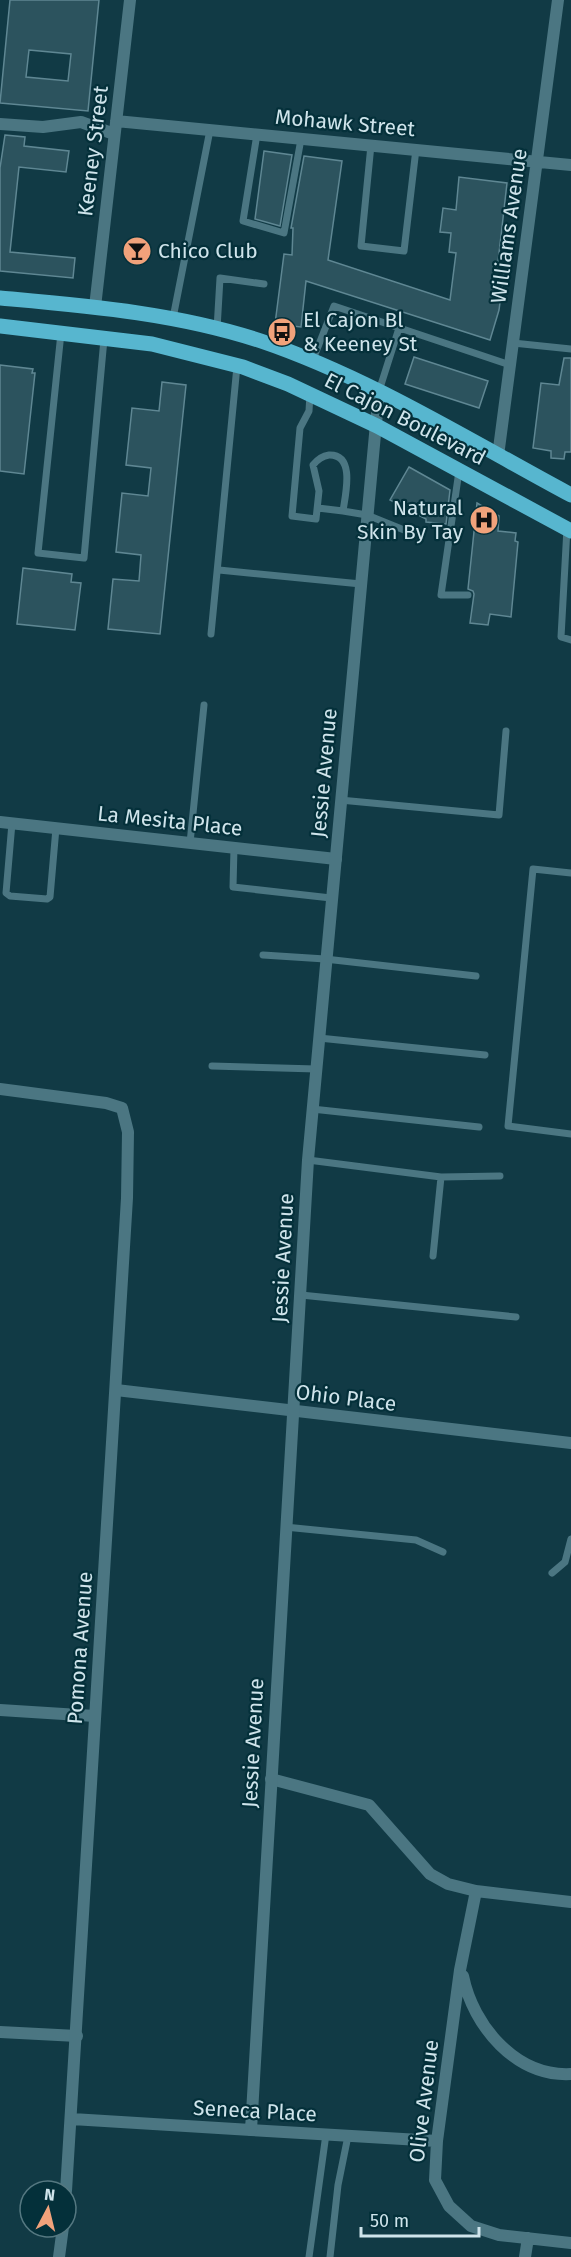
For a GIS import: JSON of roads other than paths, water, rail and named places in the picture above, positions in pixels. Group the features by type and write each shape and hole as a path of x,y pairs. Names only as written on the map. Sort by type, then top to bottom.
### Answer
{"main road":[{"name":"El Cajon Boulevard","path":"0,298 174,318 261,341 379,391 571,495"},
{"name":"El Cajon Boulevard","path":"0,326 152,344 237,366 310,394 377,426 569,529"}],"street":[{"name":"Keeney Street","path":"94,307 130,0"},
{"name":"Williams Avenue","path":"498,456 558,0"},
{"name":"Mohawk Street","path":"116,121 571,165"},
{"path":"0,124 43,127 81,122 114,134"},
{"name":"Jessie Avenue","path":"252,2130 285,1527 308,1160 379,391"},
{"name":"La Mesita Place","path":"6,822 336,859"},
{"name":"Pomona Avenue","path":"0,1089 106,1103 122,1108 128,1132 128,1190 67,2179"},
{"name":"Ohio Place","path":"116,1390 571,1443"},
{"path":"0,1710 95,1716"},
{"path":"271,1779 369,1805 430,1874 448,1884 476,1891 571,1902"},
{"name":"Olive Avenue","path":"476,1891 460,1970 437,2141 435,2180 449,2206 471,2226 499,2235 528,2238"},
{"path":"460,1970 477,2019 504,2048 532,2067 555,2073 571,2074"},
{"path":"0,2032 77,2036"},
{"name":"Seneca Place","path":"72,2119 437,2141"},
{"path":"525,2257 528,2238 571,2242"},
{"path":"59,2257 61,2239"}],"lane":[{"path":"174,318 210,130"},
{"path":"257,134 243,221 284,233 301,139"},
{"path":"371,145 361,246 404,251 416,149"},
{"path":"216,329 220,278 264,284"},
{"path":"312,362 334,306 510,365"},
{"path":"379,391 399,328"},
{"path":"61,332 38,553 84,558 104,337"},
{"path":"513,343 571,350"},
{"path":"211,634 237,366"},
{"path":"310,394 309,411 300,428 292,516 316,519 319,491 313,465 322,457 334,456 344,462 347,469 343,511"},
{"path":"459,468 441,595 468,595"},
{"path":"318,508 368,515 414,534"},
{"path":"569,529 561,637 571,640"},
{"path":"219,570 361,584"},
{"path":"189,843 204,705"},
{"path":"340,800 499,816 506,731"},
{"path":"6,822 6,893 10,896 47,899 50,897 56,828"},
{"path":"234,848 232,887 331,898"},
{"path":"571,873 532,869 508,1126 571,1134"},
{"path":"263,954 476,976"},
{"path":"319,1038 485,1055"},
{"path":"212,1066 316,1069"},
{"path":"312,1109 479,1126"},
{"path":"308,1160 441,1177 500,1176"},
{"path":"433,1256 441,1177"},
{"path":"301,1296 516,1317"},
{"path":"285,1527 416,1540 444,1552"},
{"path":"552,1573 565,1562 571,1539"},
{"path":"309,2257 326,2134"},
{"path":"330,2257 338,2185 348,2136"}],"place":[{"name":"Chico Club","path":"137,251"},
{"name":"El Cajon Bl & Keeney St","path":"282,332"},
{"name":"Natural Skin By Tay","path":"484,520"}]}
